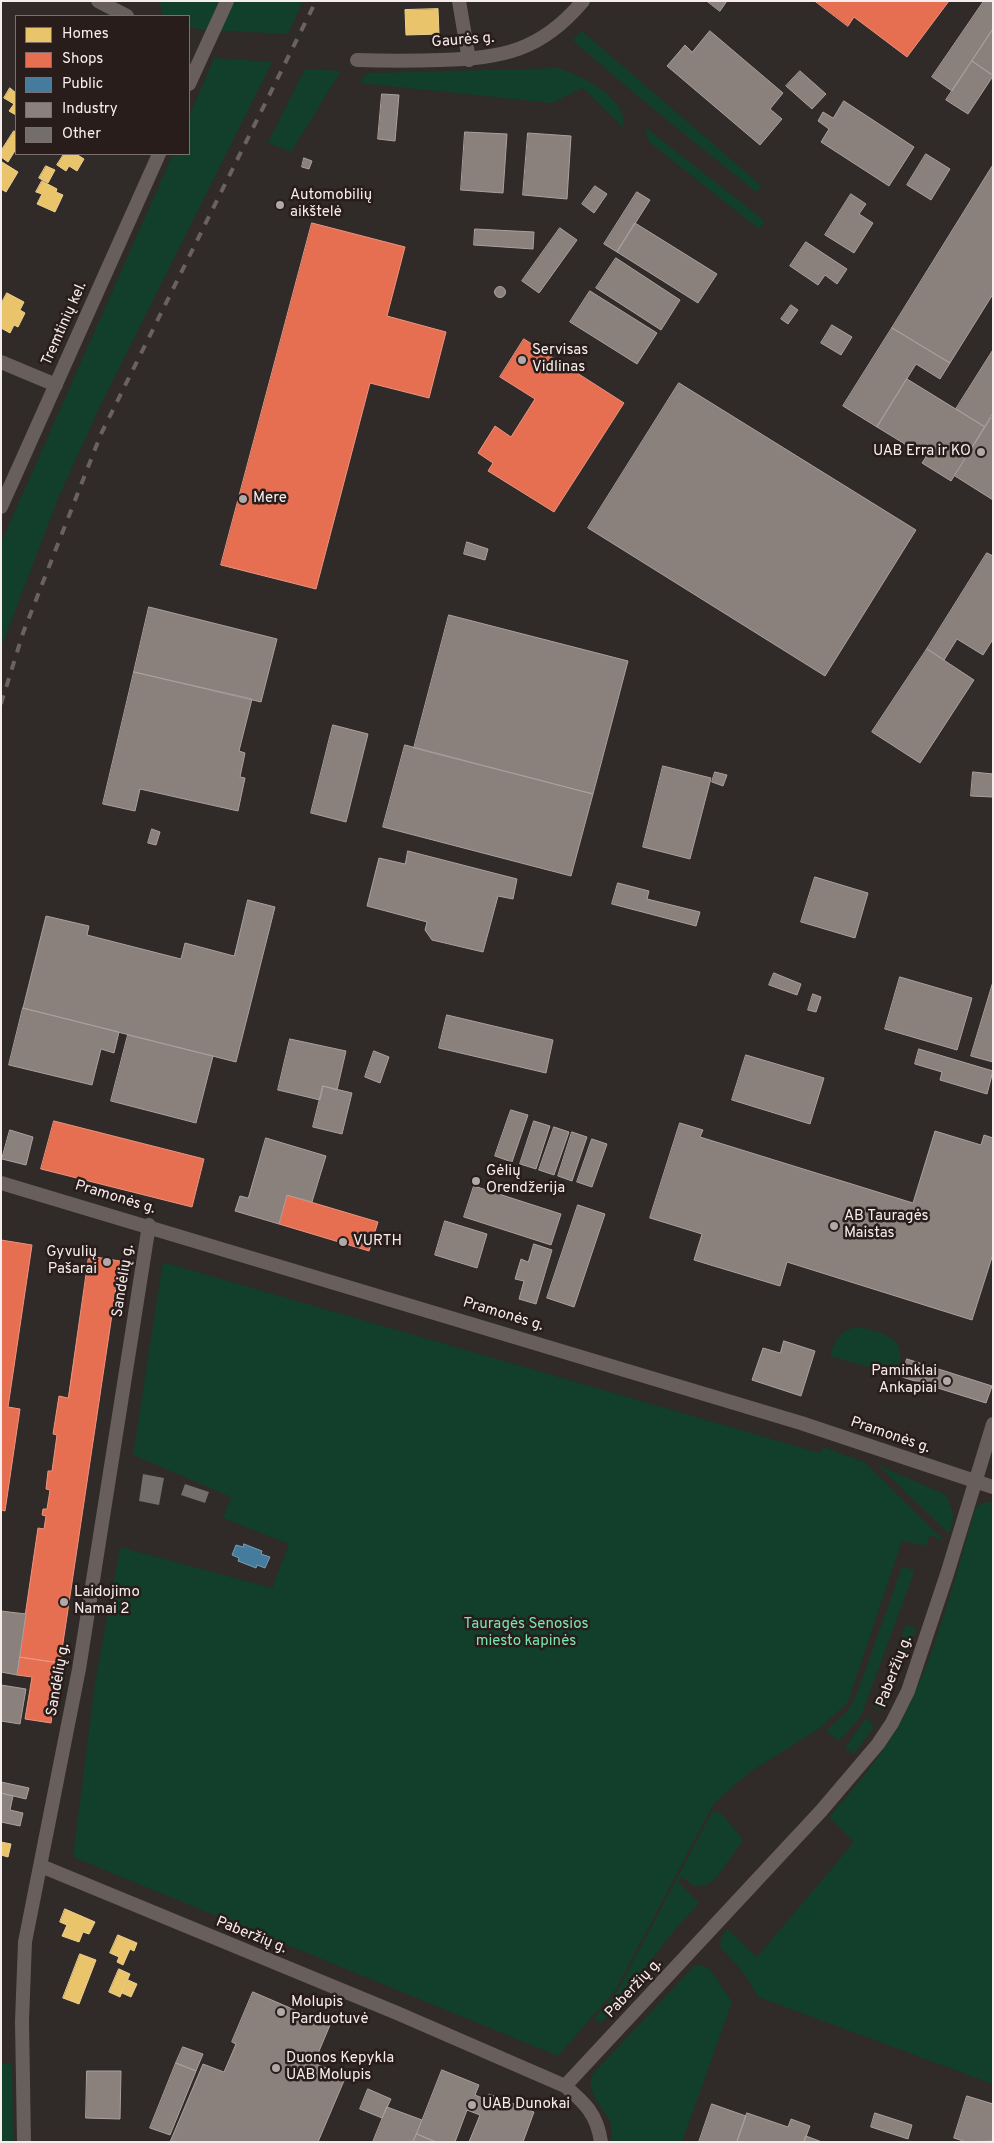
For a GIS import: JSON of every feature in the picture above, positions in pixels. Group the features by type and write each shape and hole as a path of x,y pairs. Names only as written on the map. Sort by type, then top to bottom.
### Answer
{"street":[{"path":"98,1 125,15"},
{"path":"190,82 228,1"},
{"path":"459,1 469,60"},
{"name":"Gaurės g.","path":"357,60 469,60 499,56 526,46 548,34 583,1"},
{"path":"190,48 202,54"},
{"name":"Tremtinių kel.","path":"1,507 159,155"},
{"path":"1,362 56,385"},
{"name":"Pramonės g.","path":"1,1182 801,1423 993,1488"},
{"name":"Sandėlių g.","path":"24,2142 22,2021 25,1942 78,1669 149,1226"},
{"name":"Paberžių g.","path":"41,1866 397,2013 565,2086 808,1824 878,1744 908,1691 957,1546 974,1482 993,1424"},
{"path":"565,2086 587,2105 599,2128 601,2142"}],"green space":[{"path":"159,1 303,1 288,34 203,30 190,27 190,15 163,15"},
{"path":"582,31 762,186 756,192 641,99 572,40"},
{"path":"214,58 272,62 99,408 57,501 1,648 1,543 173,155 190,155 190,115"},
{"path":"559,68 591,83 612,98 619,107 623,117 623,127 583,88 552,103 360,83 364,76 370,73"},
{"path":"305,69 341,71 291,152 268,143"},
{"path":"645,127 765,221 759,229 649,142"},
{"name":"Tauragės Senosios miesto kapinės","path":"163,1262 820,1453 823,1447 864,1462 946,1542 930,1535 926,1546 902,1541 848,1702 820,1728 750,1772 714,1803 616,1989 558,2056 73,1857 95,1683 120,1547 272,1588 289,1544 223,1518 231,1497 133,1455"},
{"path":"860,1327 881,1333 894,1340 900,1353 896,1375 830,1356 837,1339 844,1332"},
{"path":"878,1465 946,1495 954,1516 949,1534"},
{"path":"988,1502 993,1503 993,2084 758,1997 744,1973 720,1947 721,1939 727,1929 757,1957 854,1842 829,1817 879,1756 904,1716 926,1667 935,1641 975,1510 978,1505"},
{"path":"902,1567 915,1570 861,1716 839,1741 826,1731 849,1709 857,1693"},
{"path":"906,1624 916,1629 886,1707 879,1710 874,1707 890,1674"},
{"path":"866,1718 872,1723 873,1728 854,1754 845,1748"},
{"path":"715,1811 723,1815 743,1840 717,1877 707,1885 694,1886 681,1876 678,1882 699,1903 674,1931 601,2024 594,2018 618,1990 712,1812"},
{"path":"701,1965 710,1969 732,2002 682,2142 612,2142 610,2122 591,2089 592,2075 694,1966"},
{"path":"12,2063 13,2142 1,2142 1,2064"}],"building: Homes":[{"path":"438,9 439,34 406,35 405,10"},
{"path":"10,88 15,92 15,114 9,111 14,104 4,98"},
{"path":"15,132 15,151 8,162 1,157 1,151"},
{"path":"63,155 78,155 84,159 77,171 69,166 66,171 57,165"},
{"path":"2,162 18,172 6,192 1,189"},
{"path":"46,166 55,170 48,183 39,178"},
{"path":"42,181 57,189 56,192 63,195 55,212 37,204 42,194 36,192"},
{"path":"7,293 24,302 20,310 25,313 18,327 14,325 10,333 1,328 1,304"},
{"path":"1,1842 11,1844 8,1857 1,1855"},
{"path":"65,1909 95,1922 89,1934 83,1932 79,1942 62,1936 67,1925 60,1922"},
{"path":"118,1935 137,1943 134,1951 130,1949 123,1965 117,1962 119,1957 110,1953"},
{"path":"80,1954 96,1960 79,2004 63,1998"},
{"path":"119,1969 130,1974 120,1997 109,1992"},
{"path":"128,1980 137,1984 131,1997 122,1993"}],"building: Shops":[{"path":"815,1 949,1 907,57 854,17 848,26"},
{"path":"312,223 405,247 387,316 446,332 429,398 370,383 316,589 221,565"},
{"path":"524,339 624,403 554,512 488,471 493,463 478,453 495,426 511,437 535,399 500,377"},
{"path":"54,1121 204,1159 192,1207 41,1169"},
{"path":"287,1195 378,1222 369,1251 279,1224"},
{"path":"1,1240 32,1245 8,1407 20,1409 5,1511 1,1510"},
{"path":"89,1256 120,1261 60,1663 19,1657 38,1528 44,1529 46,1516 42,1515 43,1509 47,1509 50,1490 46,1489 48,1471 52,1471 57,1435 53,1434 59,1396 68,1398"},
{"path":"19,1657 60,1663 51,1723 25,1719 32,1677 17,1675"}],"building: Public":[{"path":"244,1544 262,1551 261,1554 270,1557 265,1568 257,1565 256,1568 238,1561 239,1558 232,1555 236,1545 243,1547"}],"building: Industry":[{"path":"707,1 727,1 720,11"},
{"path":"984,1 993,1 993,29 952,91 932,77"},
{"path":"993,29 993,75 972,61"},
{"path":"710,31 783,93 770,109 782,119 760,145 667,66 685,45 692,52"},
{"path":"972,61 993,76 968,114 946,100"},
{"path":"800,71 826,94 812,109 786,86"},
{"path":"382,94 399,95 395,141 378,139"},
{"path":"844,101 914,147 889,186 821,142 829,129 818,121 823,112 833,118"},
{"path":"465,132 507,134 503,193 461,190"},
{"path":"528,133 571,136 567,199 523,195"},
{"path":"926,154 950,169 931,200 907,185"},
{"path":"304,158 312,161 309,169 302,167"},
{"path":"993,165 993,294 950,363 892,328"},
{"path":"595,186 607,194 594,213 582,204"},
{"path":"637,192 650,200 617,252 604,244"},
{"path":"851,194 866,204 859,214 873,223 854,253 825,235"},
{"path":"635,223 717,274 698,303 617,252"},
{"path":"560,228 577,240 539,293 522,281"},
{"path":"475,229 534,232 533,249 474,245"},
{"path":"806,242 847,269 837,284 825,275 818,285 790,266"},
{"path":"616,258 680,300 661,330 596,288"},
{"path":"498,287 502,287 505,292 504,296 498,297 495,294 495,290"},
{"path":"590,291 657,333 637,364 570,322"},
{"path":"791,305 798,310 788,324 781,319"},
{"path":"832,325 852,337 841,355 821,343"},
{"path":"892,328 950,363 940,379 916,364 877,427 843,406"},
{"path":"993,350 993,415 985,427 956,409"},
{"path":"907,379 985,427 951,481 922,463 926,457 877,427"},
{"path":"679,383 916,530 825,676 588,528"},
{"name":"UAB Erra ir KO","path":"993,415 993,500 955,476"},
{"path":"467,542 488,549 485,560 464,554"},
{"path":"987,553 993,556 993,639 983,655 957,639 944,660 927,649"},
{"path":"149,607 277,639 261,702 134,672"},
{"path":"449,615 628,661 593,794 414,748"},
{"path":"927,649 974,680 920,763 872,732"},
{"path":"134,672 252,699 239,751 245,753 240,777 245,778 238,811 140,789 135,811 103,804"},
{"path":"333,725 368,734 346,822 311,813"},
{"path":"405,745 593,794 571,876 383,827"},
{"path":"663,766 711,778 690,859 643,847"},
{"path":"715,772 727,775 723,786 712,782"},
{"path":"973,772 993,774 993,797 971,796"},
{"path":"152,829 160,832 156,845 148,843"},
{"path":"408,851 517,879 513,899 498,896 483,952 432,940 425,930 427,922 367,906 379,858 405,864"},
{"path":"815,877 868,893 855,938 801,922"},
{"path":"618,883 649,891 647,899 700,912 696,926 612,904"},
{"path":"248,900 275,907 236,1062 23,1008 46,916 89,926 87,935 181,959 185,943 234,956"},
{"path":"774,973 801,984 797,995 769,985"},
{"path":"900,977 972,998 957,1050 885,1029"},
{"path":"993,982 993,1062 971,1056"},
{"path":"813,994 821,997 816,1012 808,1010"},
{"path":"23,1008 119,1032 114,1053 101,1049 92,1085 9,1065"},
{"path":"447,1015 553,1040 546,1073 439,1048"},
{"path":"128,1035 213,1056 196,1123 111,1101"},
{"path":"290,1039 346,1051 337,1090 323,1086 320,1100 278,1090"},
{"path":"919,1049 993,1071 987,1094 940,1080 942,1072 915,1064"},
{"path":"374,1051 389,1057 380,1083 365,1077"},
{"path":"746,1055 824,1078 810,1124 732,1100"},
{"path":"323,1086 352,1093 342,1134 313,1127"},
{"path":"511,1110 528,1115 512,1162 495,1156"},
{"path":"534,1121 550,1126 536,1169 520,1164"},
{"name":"AB Tauragės Maistas","path":"680,1123 703,1130 700,1137 913,1203 935,1131 981,1145 984,1135 993,1138 993,1254 972,1320 787,1262 780,1286 694,1260 702,1234 650,1218"},
{"path":"554,1127 569,1132 554,1175 539,1170"},
{"path":"10,1130 33,1137 26,1165 2,1159"},
{"path":"572,1132 587,1137 572,1181 558,1176"},
{"path":"266,1138 326,1156 312,1202 287,1195 279,1224 235,1211 240,1196 248,1198"},
{"path":"592,1139 607,1144 592,1187 577,1182"},
{"path":"474,1186 561,1214 551,1245 464,1217"},
{"path":"578,1205 605,1214 574,1307 547,1298"},
{"path":"445,1221 487,1234 477,1268 435,1255"},
{"path":"534,1244 552,1250 536,1304 519,1299 524,1281 515,1279 521,1259 528,1262"},
{"path":"784,1341 815,1351 801,1396 752,1380 763,1348 780,1353"},
{"name":"Paminklai Ankapiai","path":"907,1359 992,1386 986,1403 902,1377"},
{"path":"1,1611 26,1614 17,1675 1,1672"},
{"path":"1,1685 26,1689 20,1724 1,1721"},
{"path":"1,1782 29,1788 26,1799 1,1793"},
{"path":"1,1793 13,1796 10,1810 23,1813 20,1826 1,1822"},
{"name":"Duonos Kepykla UAB Molupis","path":"253,1992 330,2025 314,2063 346,2076 318,2142 170,2142 203,2064 224,2072 236,2044 232,2042"},
{"path":"183,2047 203,2054 196,2071 176,2063"},
{"path":"176,2063 196,2071 170,2135 150,2128"},
{"name":"UAB Dunokai","path":"442,2070 479,2085 475,2095 487,2100 489,2094 534,2112 523,2142 469,2142 480,2115 467,2110 455,2142 436,2142 417,2134"},
{"path":"87,2071 121,2071 120,2119 86,2118"},
{"path":"368,2089 391,2099 382,2118 360,2109"},
{"path":"967,2096 993,2104 993,2141 966,2142 954,2138"},
{"path":"712,2104 746,2116 737,2142 699,2142"},
{"path":"387,2107 422,2120 413,2142 373,2142"},
{"path":"747,2113 788,2127 791,2119 810,2126 804,2142 737,2142"},
{"path":"875,2113 912,2125 908,2139 871,2127"},
{"path":"417,2134 436,2142 413,2142"},
{"path":"806,2136 822,2142 804,2142"}],"building: Other":[{"path":"143,1474 164,1478 159,1505 139,1501"},
{"path":"185,1484 209,1492 205,1503 181,1495"}],"railway":[{"path":"1,704 23,633 101,434 316,1"}],"place":[{"name":"Automobilių aikštelė","path":"280,205"},
{"name":"Servisas Vidlinas","path":"522,360"},
{"name":"UAB Erra ir KO","path":"981,452"},
{"name":"Mere","path":"243,499"},
{"name":"Gėlių Orendžerija","path":"476,1181"},
{"name":"AB Tauragės Maistas","path":"834,1226"},
{"name":"VURTH","path":"343,1242"},
{"name":"Gyvulių Pašarai","path":"107,1262"},
{"name":"Paminklai Ankapiai","path":"947,1381"},
{"name":"Laidojimo Namai 2","path":"64,1602"},
{"name":"Molupis Parduotuvė","path":"281,2012"},
{"name":"Duonos Kepykla UAB Molupis","path":"276,2068"},
{"name":"UAB Dunokai","path":"472,2105"}]}
